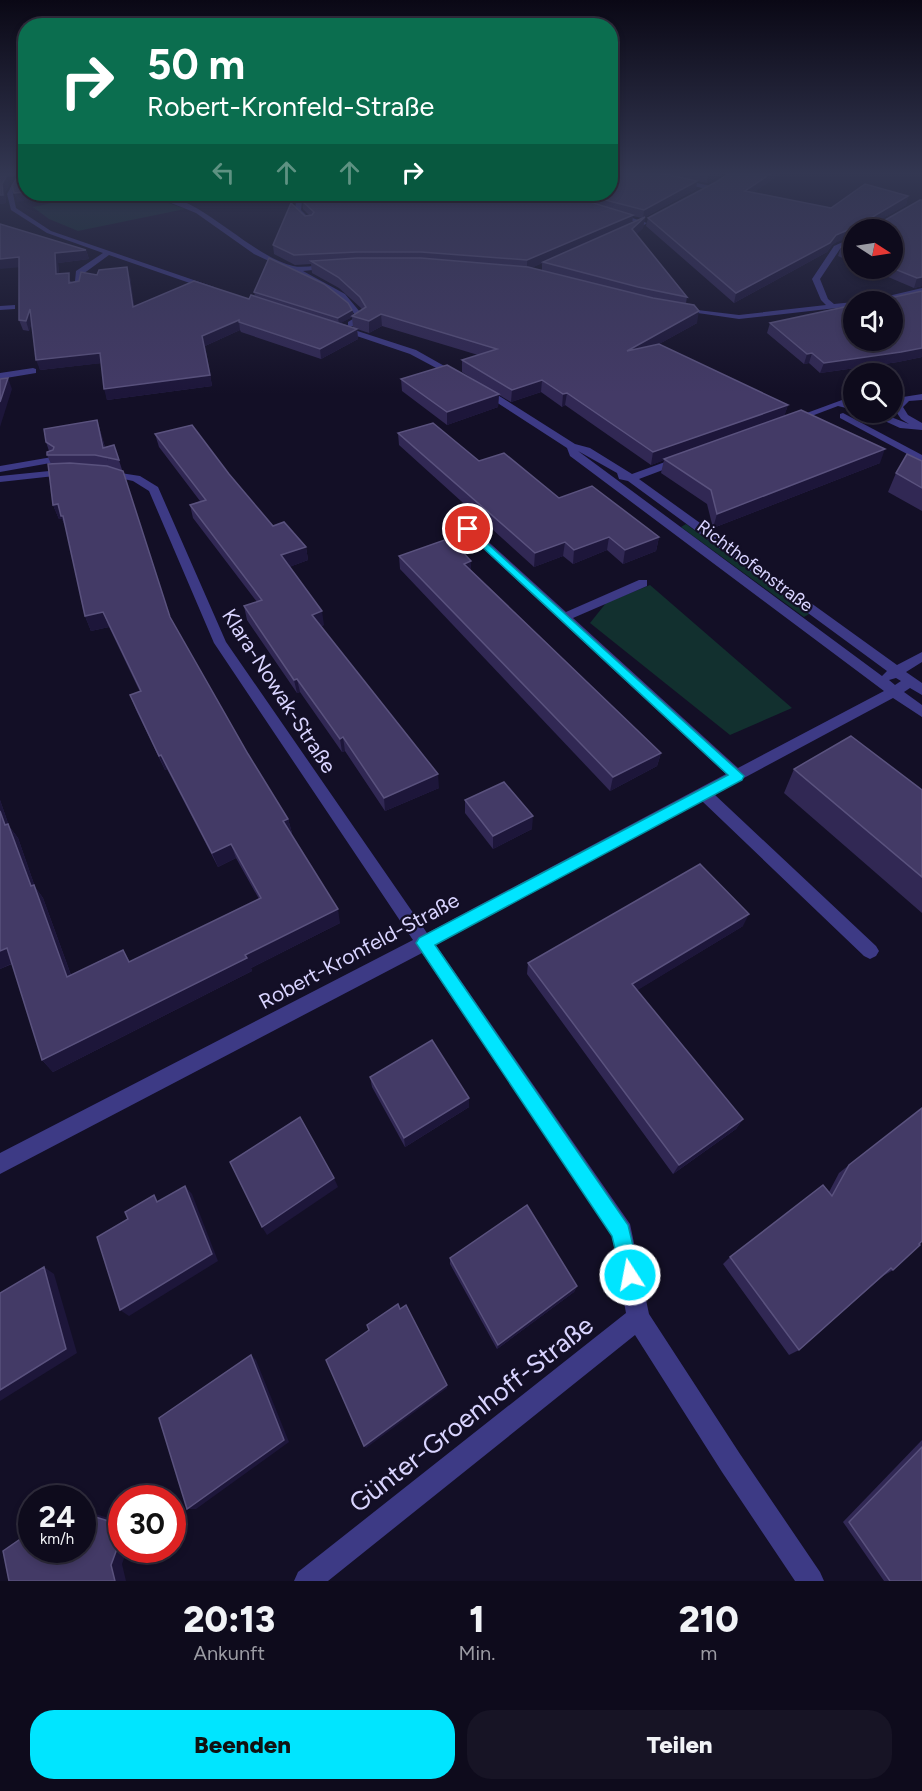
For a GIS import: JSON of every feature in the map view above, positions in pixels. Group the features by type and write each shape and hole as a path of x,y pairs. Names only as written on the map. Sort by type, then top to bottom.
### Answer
{"street":[{"path":"90,246 220,291"},
{"path":"247,246 344,297 357,309 361,318 341,328"},
{"path":"833,307 825,300 816,279 837,248 841,246"},
{"path":"77,289 79,273 108,252"},
{"path":"111,262 125,257"},
{"path":"295,269 337,266"},
{"path":"93,274 102,268"},
{"path":"903,294 922,290"},
{"path":"674,309 739,317 843,306"},
{"path":"0,308 12,307"},
{"path":"326,324 413,352 464,380"},
{"path":"0,376 33,371"},
{"name":"Richthofenstraße","path":"473,385 571,446 586,450 631,478 917,686"},
{"path":"922,397 906,399 898,406 904,417 922,427"},
{"path":"784,423 843,403"},
{"path":"856,423 922,459"},
{"path":"896,423 903,426 922,427"},
{"name":"Richthofenstraße","path":"571,446 574,454 922,712"},
{"path":"609,479 620,476 631,478 696,455"},
{"path":"0,469 51,460"},
{"name":"Klara-Nowak-Straße","path":"0,479 88,471 113,472 136,478 154,489 220,643 424,943"},
{"path":"468,529 737,776"},
{"path":"563,618 643,582"},
{"path":"852,660 864,662 870,659 870,652"},
{"path":"880,681 922,656"},
{"name":"Robert-Kronfeld-Straße","path":"0,1164 424,943 895,692 917,686"},
{"path":"704,794 870,951"},
{"path":"424,943 621,1232 638,1318 673,1375 811,1581"},
{"name":"Günter-Groenhoff-Straße","path":"307,1581 638,1318"}],"green space":[{"path":"686,524 809,614 804,617 681,527"},
{"path":"650,585 792,708 730,735 590,623 606,603"}],"building":[{"path":"0,246 72,246 86,250 55,253 56,274 69,273 69,283 79,281 81,272 97,275 99,270 127,267 133,307 194,281 249,299 251,295 357,329 320,349 239,322 239,320 202,336 210,375 104,389 100,353 36,360 30,309 26,321 19,320 19,257 0,259"},
{"path":"275,246 560,246 527,260 421,252 294,255"},
{"path":"580,246 646,246 687,297 638,287 543,262"},
{"path":"681,246 825,246 736,293"},
{"path":"903,246 922,246 922,277 917,278 903,272"},
{"path":"269,258 324,284 348,303 352,310 338,318 254,292"},
{"path":"421,258 528,267 653,298 694,305 699,311 627,351 659,344 788,405 653,452 567,393 563,394 542,380 512,390 462,360 497,349 381,314 369,321 352,316 366,307 360,297 338,277 311,261"},
{"path":"922,291 922,348 901,352 824,363 812,353 807,354 770,323 843,307 843,351 903,351 903,295"},
{"path":"447,365 499,394 447,412 401,379"},
{"path":"8,378 0,402 0,379"},
{"path":"801,410 885,449 717,514 711,490 664,459"},
{"path":"97,420 103,448 114,445 119,460 95,455 47,455 47,452 53,450 54,447 46,442 44,429"},
{"path":"433,423 479,461 504,453 559,498 592,486 659,537 625,550 609,537 574,550 565,542 535,553 398,433"},
{"path":"192,425 273,526 284,522 306,547 281,555 322,611 312,615 438,774 384,798 343,737 340,739 297,679 294,680 244,606 262,600 190,505 206,500 155,434"},
{"path":"907,454 922,461 922,488 896,473"},
{"path":"48,464 107,466 123,471 170,617 288,819 283,821 338,909 245,955 247,958 42,1060 7,948 0,951 0,811 5,825 8,824 31,886 34,885 67,977 123,950 129,962 261,898 231,844 212,853 161,755 159,756 130,695 141,691 103,612 85,616 63,516 61,516 58,504 53,505"},
{"path":"450,538 471,561 464,564 661,753 613,777 399,556"},
{"path":"851,736 922,790 922,877 794,769"},
{"path":"504,782 533,816 493,836 465,800"},
{"path":"700,864 749,914 632,984 743,1119 679,1165 528,963"},
{"path":"432,1040 469,1098 404,1138 370,1077"},
{"path":"922,1108 922,1241 920,1245 799,1350 730,1257 823,1185 832,1196 849,1165"},
{"path":"300,1117 334,1178 262,1227 230,1162"},
{"path":"185,1186 212,1254 120,1310 97,1237 128,1219 125,1212 154,1195 157,1202"},
{"path":"527,1205 577,1286 498,1345 450,1258"},
{"path":"44,1267 66,1349 0,1390 0,1293"},
{"path":"398,1304 400,1309 406,1305 447,1385 364,1446 326,1360 369,1330 367,1325"},
{"path":"251,1355 284,1440 187,1509 186,1485 180,1485 159,1418"},
{"path":"922,1447 922,1581 890,1581 849,1522"},
{"path":"96,1517 108,1521 108,1563 112,1563 115,1581 9,1581 3,1551 18,1541 18,1563 96,1563"}],"route":[{"path":"468,529 737,776 424,943 621,1232 630,1275"}]}
